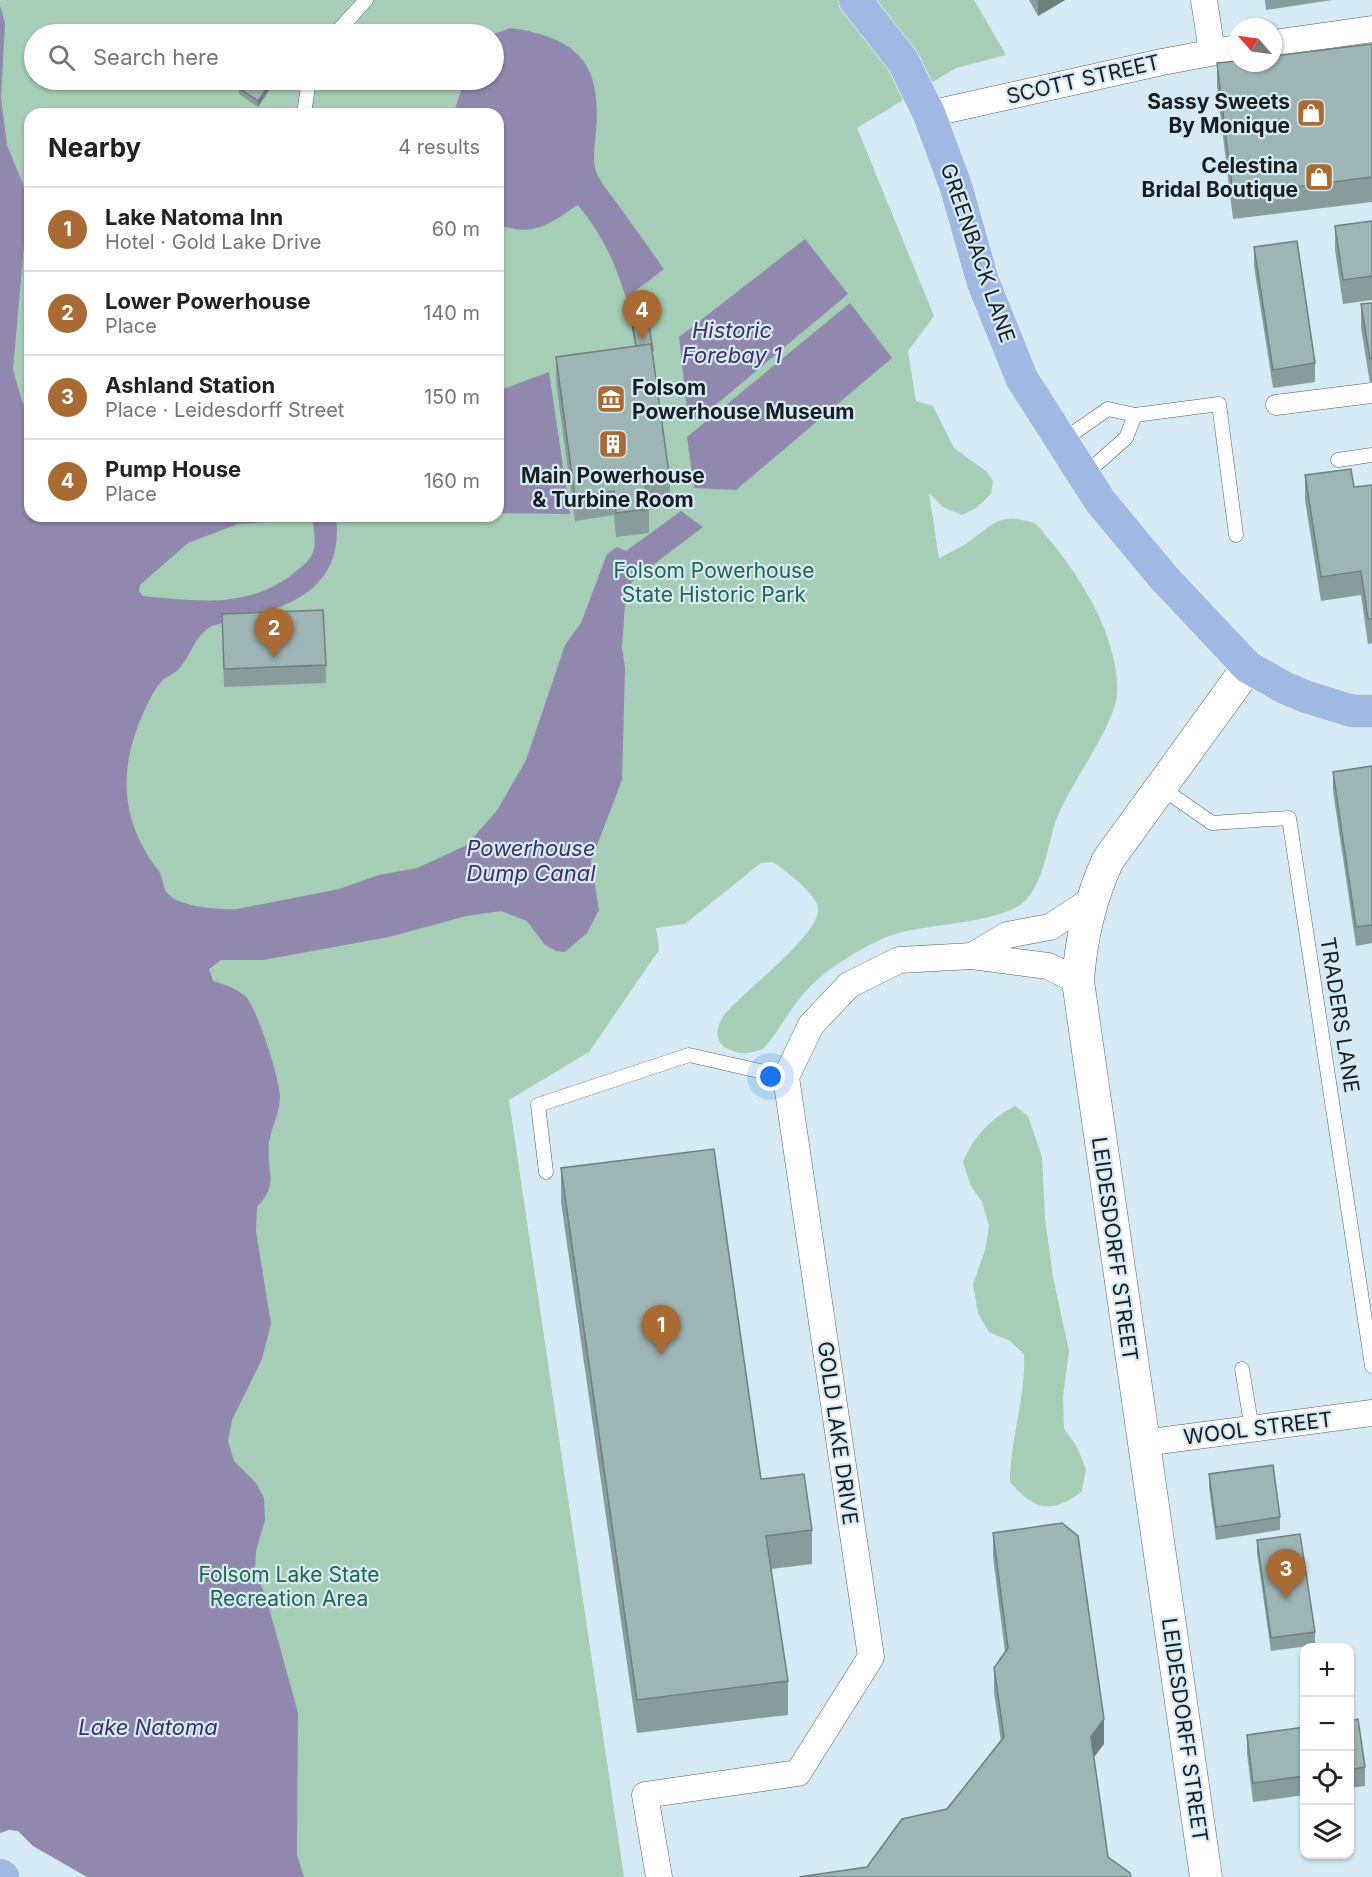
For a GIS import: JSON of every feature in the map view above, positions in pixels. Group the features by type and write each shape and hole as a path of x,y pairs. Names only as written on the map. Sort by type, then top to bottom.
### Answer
{"main road":[{"name":"GREENBACK LANE","path":"855,0 903,61 929,114 956,187 983,282 1022,379 1100,501 1164,579 1248,667 1285,688 1307,696 1352,711 1372,711"}],"street":[{"path":"1204,0 1212,52"},
{"path":"1282,42 1372,29"},
{"name":"SCOTT STREET","path":"929,114 1228,49"},
{"path":"1276,405 1372,393"},
{"name":"LEIDESDORFF STREET","path":"1206,1877 1078,981 1081,939 1101,875 1117,844 1248,667"},
{"path":"972,956 1007,935 1050,927 1093,898"},
{"path":"786,1077 811,1025 849,985 899,960 972,956 1048,966 1078,981"},
{"name":"GOLD LAKE DRIVE","path":"659,1877 645,1795 798,1773 871,1657 786,1077"},
{"name":"WOOL STREET","path":"1143,1443 1372,1413"}],"lane":[{"path":"344,24 366,0"},
{"path":"305,108 308,90"},
{"path":"1063,440 1108,409 1135,415 1219,404 1236,535"},
{"path":"1084,475 1126,438 1135,415"},
{"path":"1338,460 1372,455"},
{"name":"TRADERS LANE","path":"1160,787 1212,823 1289,818 1372,1366"},
{"path":"546,1172 538,1104 689,1055 786,1077"},
{"path":"1242,1369 1252,1429"}],"green space":[{"path":"0,0 974,0 1006,55 956,68 857,128 934,316 908,351 916,401 933,406 954,448 986,471 993,481 991,494 976,508 962,515 943,507 929,493 939,559 966,544 995,523 1016,519 1034,523 1064,559 1087,594 1098,614 1113,654 1117,694 1114,708 1100,739 1056,820 1037,882 1026,900 1015,908 1000,914 892,935 848,957 817,980 803,995 763,1049 741,1053 728,1049 720,1042 718,1028 722,1018 794,948 816,919 818,908 806,889 785,871 773,862 761,863 685,924 656,928 659,950 589,1052 509,1100 624,1877 0,1877"},
{"path":"1015,1106 1028,1116 1042,1157 1045,1218 1053,1277 1069,1351 1063,1396 1064,1429 1076,1445 1086,1469 1082,1491 1061,1504 1052,1506 1044,1506 1027,1499 1010,1482 1012,1450 1023,1387 1024,1354 1010,1341 989,1332 978,1313 973,1284 985,1250 989,1226 982,1202 971,1186 963,1162 984,1129"}],"water":[{"name":"Lake Natoma","path":"0,6 5,23 1,98 7,145 24,189 24,245 13,370 24,405 24,522 271,522 238,524 188,543 140,585 139,591 143,596 183,600 222,600 259,592 277,585 294,573 311,556 315,540 313,522 336,522 337,538 333,557 325,573 314,586 301,597 284,605 206,630 181,666 159,685 142,716 129,756 127,795 130,814 146,852 160,873 166,891 173,898 201,907 237,909 339,889 379,875 417,868 467,845 498,809 526,760 565,645 581,623 607,554 617,547 626,551 681,511 703,527 637,577 626,589 622,647 625,668 622,780 591,861 599,910 587,933 565,952 556,951 544,944 527,921 501,911 466,916 389,937 263,960 221,960 209,969 213,981 239,992 251,1004 267,1045 280,1097 269,1143 270,1184 264,1199 257,1207 256,1231 271,1324 262,1359 232,1420 228,1441 234,1461 256,1483 264,1498 265,1520 256,1551 255,1571 266,1597 298,1713 297,1855 304,1877 0,1877"},
{"path":"511,28 534,32 553,39 581,57 589,71 595,87 597,107 594,154 596,171 600,180 664,269 626,298 607,249 578,205 541,227 522,230 504,226 504,108 455,108 461,90 504,90 504,30"},
{"name":"Historic Forebay 1","path":"805,239 848,294 700,418 688,417 679,337"},
{"path":"850,303 892,358 736,490 694,488 687,437"},
{"path":"549,372 570,514 504,513 504,389"}],"pier":[{"path":"9,1830 18,1831 33,1846 87,1877 0,1877 0,1833"}],"building":[{"path":"1372,44 1372,177 1233,195 1217,63 1228,62 1228,72 1282,72 1282,55"},
{"path":"242,90 265,90 258,101"},
{"path":"1372,221 1372,276 1343,280 1335,226"},
{"path":"1297,241 1315,363 1273,370 1254,247"},
{"path":"1372,303 1372,358 1370,359 1361,304"},
{"path":"647,314 653,350 651,344 636,346 631,317"},
{"name":"Main Powerhouse & Turbine Room","path":"651,344 670,481 645,485 649,509 616,513 614,491 575,497 556,357"},
{"path":"1351,469 1354,487 1372,485 1372,619 1368,619 1361,571 1321,577 1305,475"},
{"path":"323,610 326,665 224,669 222,614"},
{"path":"1372,766 1372,925 1356,927 1333,772"},
{"path":"714,1149 761,1479 804,1474 812,1530 766,1536 788,1681 637,1700 561,1168"},
{"path":"1273,1465 1280,1517 1216,1527 1209,1474"},
{"path":"1062,1523 1078,1536 1104,1719 1091,1737 1108,1857 1130,1873 1131,1877 799,1877 867,1867 902,1819 947,1809 1004,1737 994,1668 1008,1648 993,1533"},
{"path":"1300,1534 1315,1632 1271,1638 1257,1540"},
{"path":"1358,1719 1365,1767 1354,1769 1354,1751 1354,1720"},
{"path":"1300,1728 1300,1777 1253,1783 1247,1735"}],"place":[{"name":"Sassy Sweets By Monique","path":"1311,113"},
{"name":"Celestina Bridal Boutique","path":"1319,177"},
{"name":"Pump House","path":"642,340"},
{"name":"Folsom Powerhouse Museum","path":"611,399"},
{"name":"Main Powerhouse & Turbine Room","path":"613,444"},
{"name":"Lower Powerhouse","path":"274,658"},
{"name":"Lake Natoma Inn","path":"661,1355"},
{"name":"Ashland Station","path":"1286,1599"}],"park label":[{"name":"Folsom Powerhouse State Historic Park","path":"714,582"},
{"name":"Folsom Lake State Recreation Area","path":"289,1586"}],"water label":[{"name":"Powerhouse Dump Canal","path":"531,860"}]}
